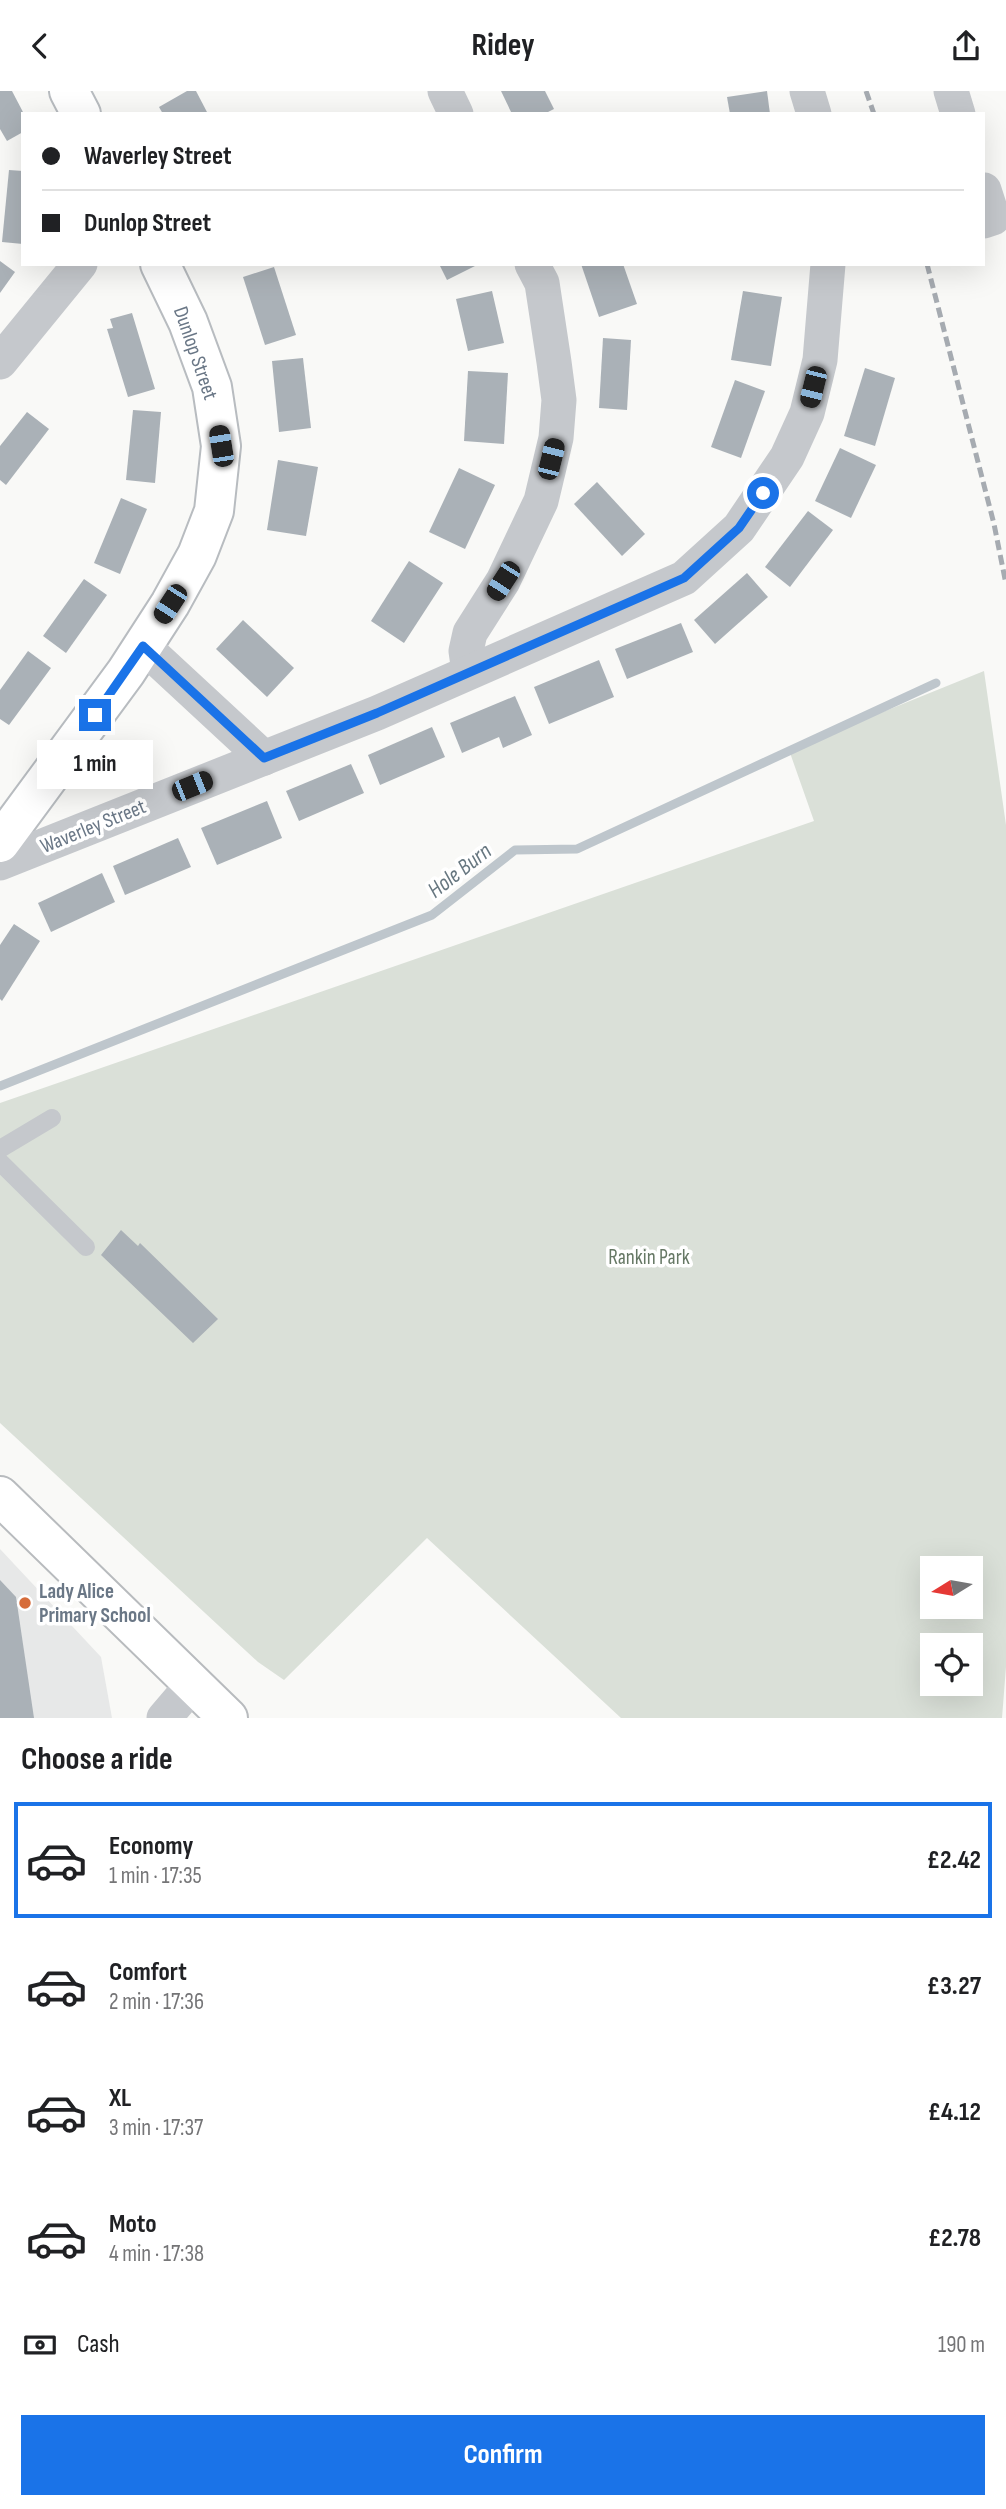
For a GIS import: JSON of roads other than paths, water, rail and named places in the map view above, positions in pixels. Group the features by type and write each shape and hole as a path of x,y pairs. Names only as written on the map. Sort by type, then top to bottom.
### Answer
{"main road":[{"path":"69,91 80,112"},
{"name":"Dunlop Street","path":"0,843 143,646 197,555 214,511 221,446 212,387 188,322 161,266"},
{"path":"0,1496 228,1718"}],"street":[{"path":"445,91 455,112"},
{"path":"807,91 813,112"},
{"path":"951,91 957,112"},
{"path":"0,362 78,266"},
{"path":"469,672 466,650 470,633 503,581 541,501 556,438 559,400 554,362 542,283 533,266"},
{"name":"Waverley Street","path":"0,863 377,713 684,578 739,528 788,457 807,413 820,360 832,266"},
{"path":"143,646 264,758"},
{"path":"164,1718 193,1684"}],"lane":[{"path":"0,1149 52,1118"},
{"path":"0,1161 86,1247"}],"waterway":[{"name":"Hole Burn","path":"0,1086 432,915 515,850 577,849 936,683"}],"railway":[{"path":"866,91 873,112"},
{"path":"928,266 994,524 1006,584"}],"place":[{"name":"Lady Alice Primary School","path":"25,1603"}],"park label":[{"name":"Rankin Park","path":"649,1257"}]}
